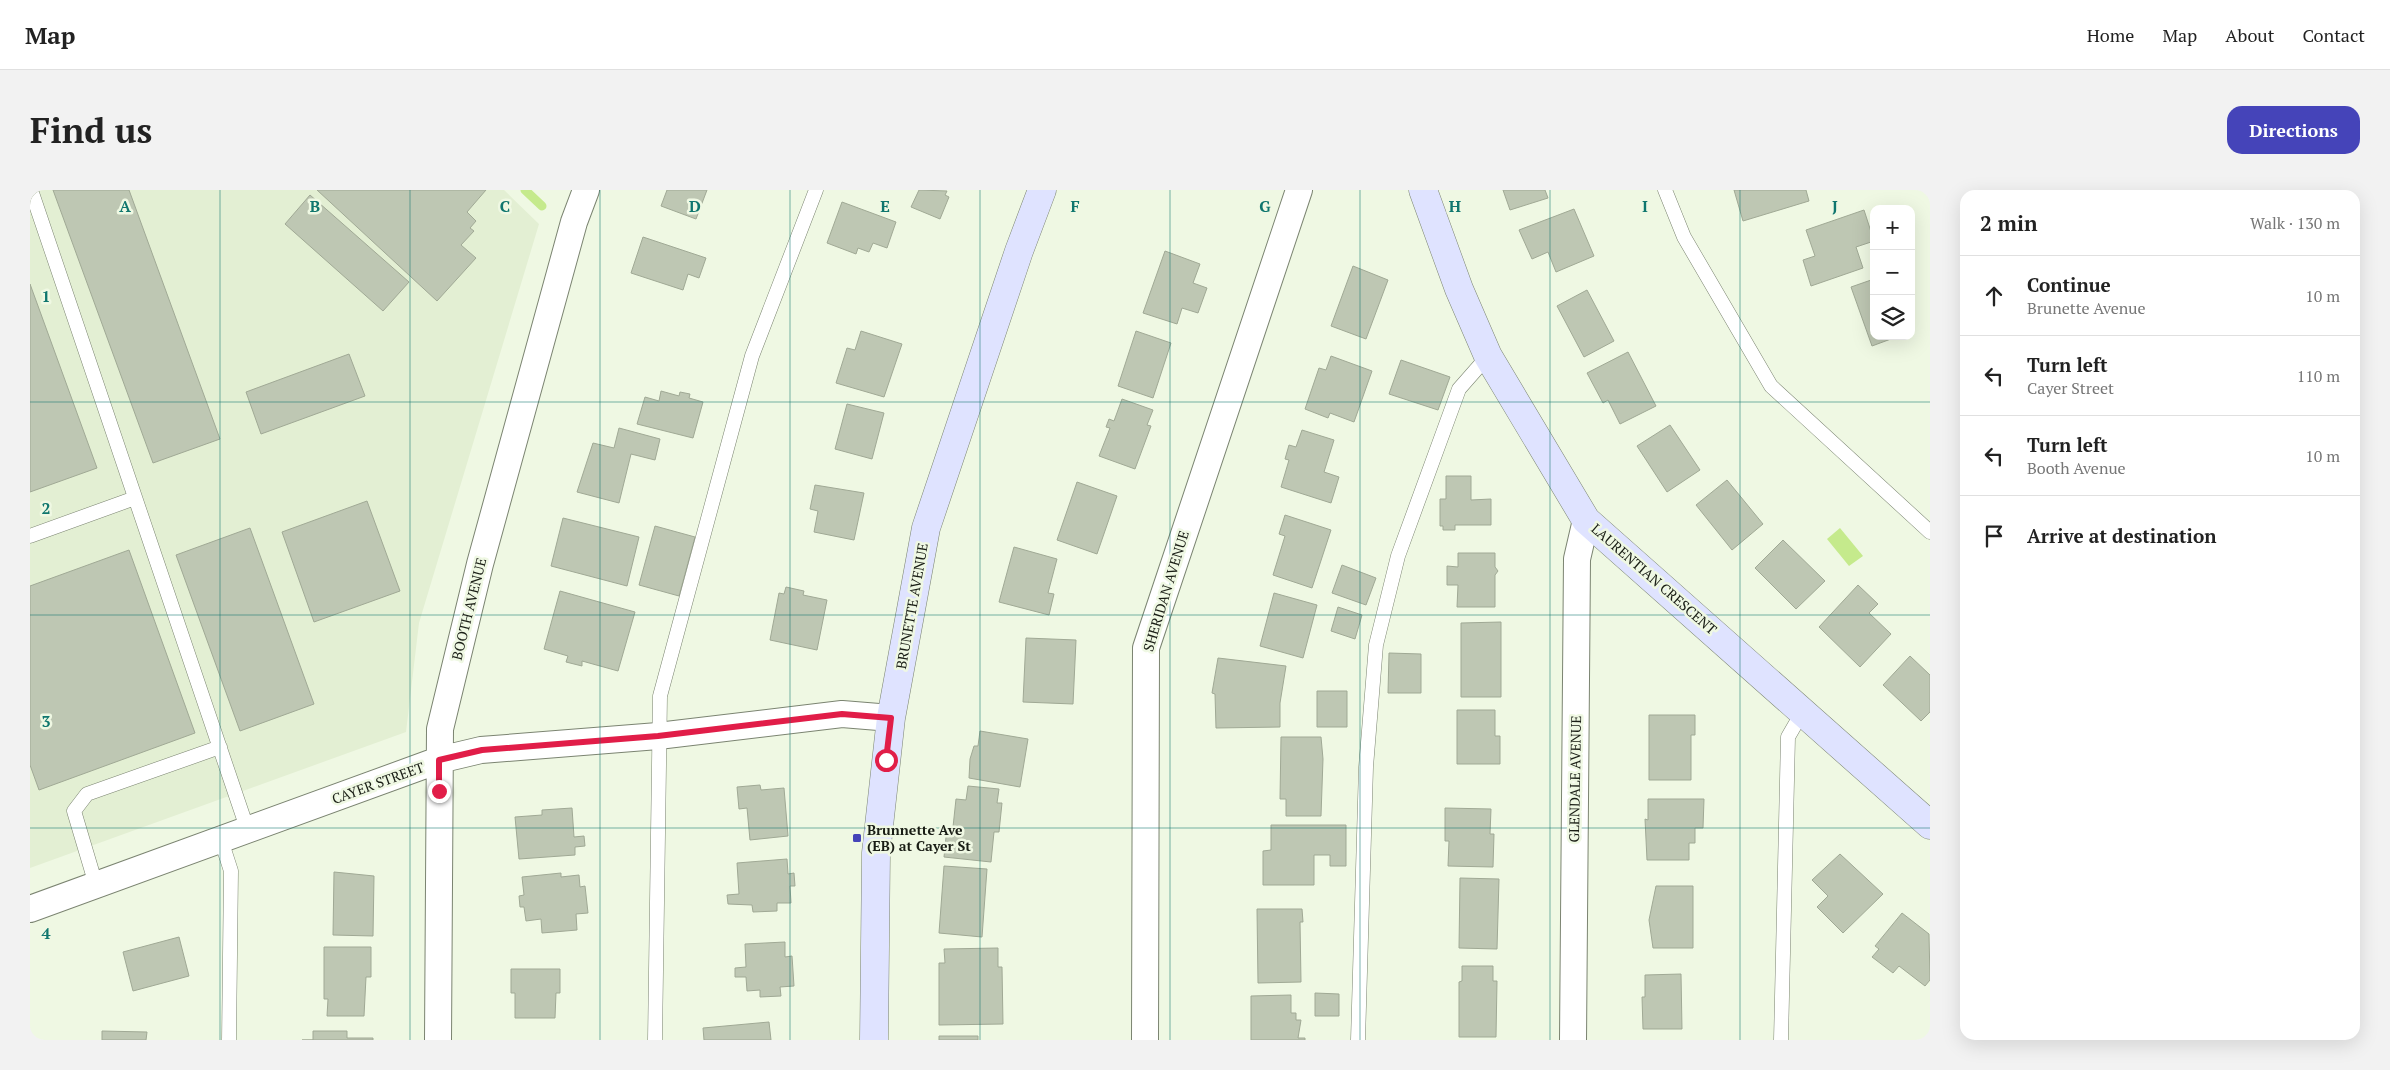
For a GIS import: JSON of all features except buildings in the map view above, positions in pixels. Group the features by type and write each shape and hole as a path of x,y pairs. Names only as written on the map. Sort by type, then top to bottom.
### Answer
{"main road":[{"name":"BRUNETTE AVENUE","path":"874,1040 876,853 891,718 926,528 1019,251 1042,190"},
{"name":"LAURENTIAN CRESCENT","path":"1423,190 1459,289 1488,356 1586,520 1930,824"}],"street":[{"name":"BOOTH AVENUE","path":"438,1040 440,729 480,564 574,222 586,190"},
{"name":"SHERIDAN AVENUE","path":"1145,1040 1146,648 1299,190"},
{"name":"GLENDALE AVENUE","path":"1573,1040 1577,559 1586,520"},
{"name":"CAYER STREET","path":"30,909 439,760 482,750 658,736 842,714 891,718"}],"lane":[{"path":"31,190 248,831"},
{"path":"655,1040 660,696 752,356 816,190"},
{"path":"1665,190 1684,237 1771,386 1930,532"},
{"path":"1358,1040 1366,767 1376,645 1398,556 1458,389 1488,356"},
{"path":"30,536 136,498"},
{"path":"1781,1040 1788,736 1803,711"},
{"path":"96,885 74,811 87,794 220,747"},
{"path":"221,840 231,871 229,1040"}],"shaded area":[{"path":"30,190 504,190 539,224 419,623 406,732 30,868"},
{"path":"1840,528 1863,556 1849,566 1827,539"}],"waterway":[{"path":"525,190 542,206"}],"place":[{"name":"Brunnette Ave (EB) at Cayer St","path":"857,838"}],"route":[{"path":"439,791 439,760 473,751 658,736 842,714 891,718 886,760"}]}
